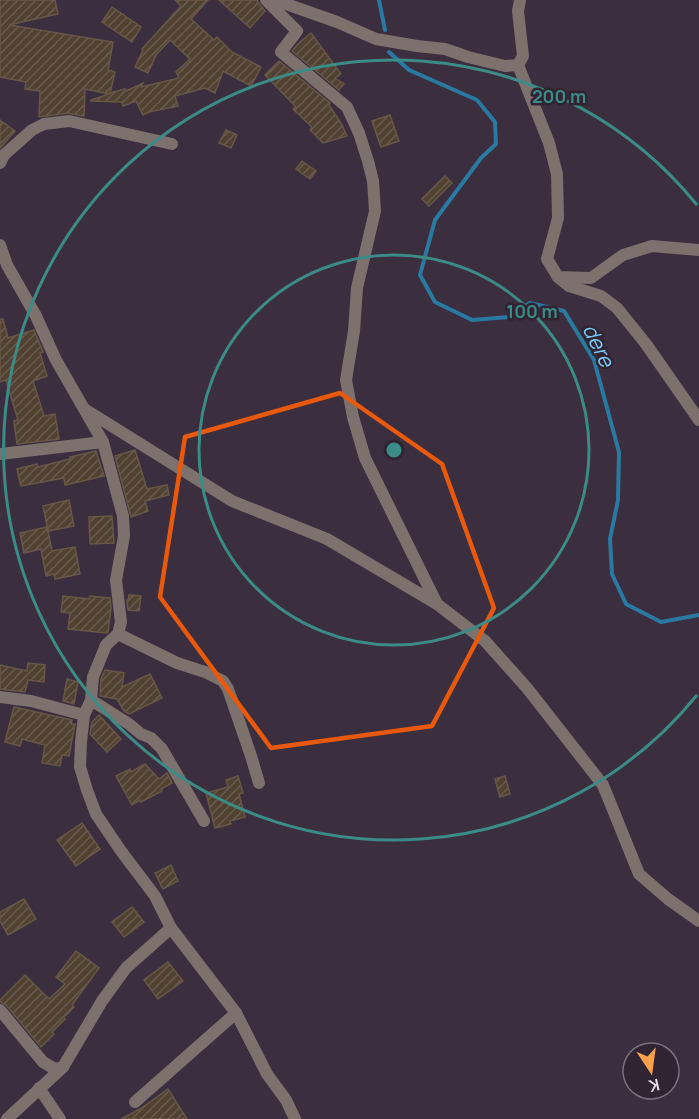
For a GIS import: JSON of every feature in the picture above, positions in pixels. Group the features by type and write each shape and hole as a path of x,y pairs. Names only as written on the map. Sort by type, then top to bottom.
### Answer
{"street":[{"path":"266,0 297,31 281,52 347,107 368,161 373,181 375,211 357,288 354,331 346,380 353,417 366,458 437,604"},
{"path":"275,0 338,22 376,39 445,49 506,66 518,65"},
{"path":"518,65 523,56 518,11 520,0"},
{"path":"518,65 549,143 558,174 558,218 547,259 558,277 569,286 601,296 617,308 646,344 699,420"},
{"path":"0,163 4,155 32,130 44,124 69,121 172,144"},
{"path":"0,245 7,265 36,316 56,360 103,442 123,516 124,536 116,580 121,622 118,634 106,645 93,677 91,699 84,715 80,767 96,814 155,896 171,928 236,1013 267,1074 286,1100 295,1119"},
{"path":"558,277 591,278 623,255 652,246 699,250"},
{"path":"85,409 232,501 327,539 437,604 485,641 527,688 603,785 639,874 699,921"},
{"path":"0,454 103,442"},
{"path":"118,634 177,663 205,672 223,681 228,689 259,783"},
{"path":"0,697 30,700 84,715"},
{"path":"91,699 141,734 151,738 162,748 204,821"},
{"path":"7,1119 63,1067 102,1001 126,969 171,928"},
{"path":"0,1011 43,1062 55,1069 63,1067"},
{"path":"135,1102 236,1013"},
{"path":"39,1088 60,1119"}],"highlighted area":[{"path":"340,393 442,464 494,608 432,726 271,748 160,597 185,437"}],"building":[{"path":"0,0 55,0 58,14 9,25 113,42 108,70 115,72 110,93 125,89 126,91 143,83 141,87 179,78 176,72 190,59 170,40 156,55 148,73 135,67 142,49 181,6 175,0 208,0 191,19 214,40 217,37 232,52 261,67 251,86 223,71 215,93 205,88 175,96 178,106 143,115 136,101 123,106 122,102 91,101 109,94 85,89 84,116 68,113 39,117 40,91 25,89 26,82 0,77"},
{"path":"219,0 257,0 265,11 250,28"},
{"path":"112,7 141,27 132,42 102,22"},
{"path":"311,33 341,74 335,78 344,84 339,90 292,51"},
{"path":"279,61 330,103 329,105 347,136 323,143 310,130 312,127 293,109 296,107 265,75"},
{"path":"390,115 399,141 381,147 372,121"},
{"path":"0,120 15,131 0,148"},
{"path":"226,130 237,135 231,148 219,143"},
{"path":"302,161 316,171 310,179 296,169"},
{"path":"445,176 452,183 429,206 422,199"},
{"path":"0,319 3,319 8,338 34,330 43,352 40,353 47,376 33,381 44,416 55,414 59,439 17,444 14,421 18,420 6,380 0,382"},
{"path":"135,450 147,489 167,485 169,495 145,501 148,511 131,517 115,456"},
{"path":"96,451 104,476 65,485 64,478 21,486 17,469 37,464 38,467"},
{"path":"69,500 74,526 48,531 43,506"},
{"path":"112,516 114,543 90,544 89,517"},
{"path":"47,527 52,551 75,547 80,574 55,579 54,574 46,576 41,549 24,553 20,533"},
{"path":"129,595 141,596 139,611 128,610"},
{"path":"63,596 89,599 90,596 110,598 108,632 68,629 70,613 61,612"},
{"path":"28,663 45,665 44,682 28,680 25,692 0,689 0,665 27,671"},
{"path":"105,670 124,673 122,687 150,674 162,698 129,714 124,711 117,699 100,696 101,679"},
{"path":"67,679 78,682 74,704 63,701"},
{"path":"14,707 72,720 71,724 75,724 69,756 62,755 60,766 42,763 45,745 22,739 20,746 5,742"},
{"path":"99,715 121,739 107,752 90,734 92,722"},
{"path":"145,764 159,779 167,773 172,783 161,789 162,791 132,805 116,776 130,769 131,772"},
{"path":"238,776 243,793 239,794 245,817 215,828 206,793 228,787 226,780"},
{"path":"505,776 510,794 500,797 495,779"},
{"path":"82,823 100,849 76,866 57,840"},
{"path":"171,865 178,881 163,889 155,873"},
{"path":"24,899 36,919 8,935 0,921 0,912"},
{"path":"132,907 144,922 124,937 112,922"},
{"path":"76,951 99,968 72,1005 74,1007 41,1047 0,1000 25,975 49,999 65,984 56,977"},
{"path":"168,962 183,981 158,999 144,980"},
{"path":"168,1089 187,1119 121,1119 140,1109"}],"waterway":[{"path":"379,0 385,30"},
{"name":"dere","path":"389,52 409,70 477,100 495,122 496,144 481,158 435,220 420,275 435,302 472,320 509,317 530,303 564,311 594,360 619,452 618,500 610,539 612,574 626,604 661,622 699,615"}]}
